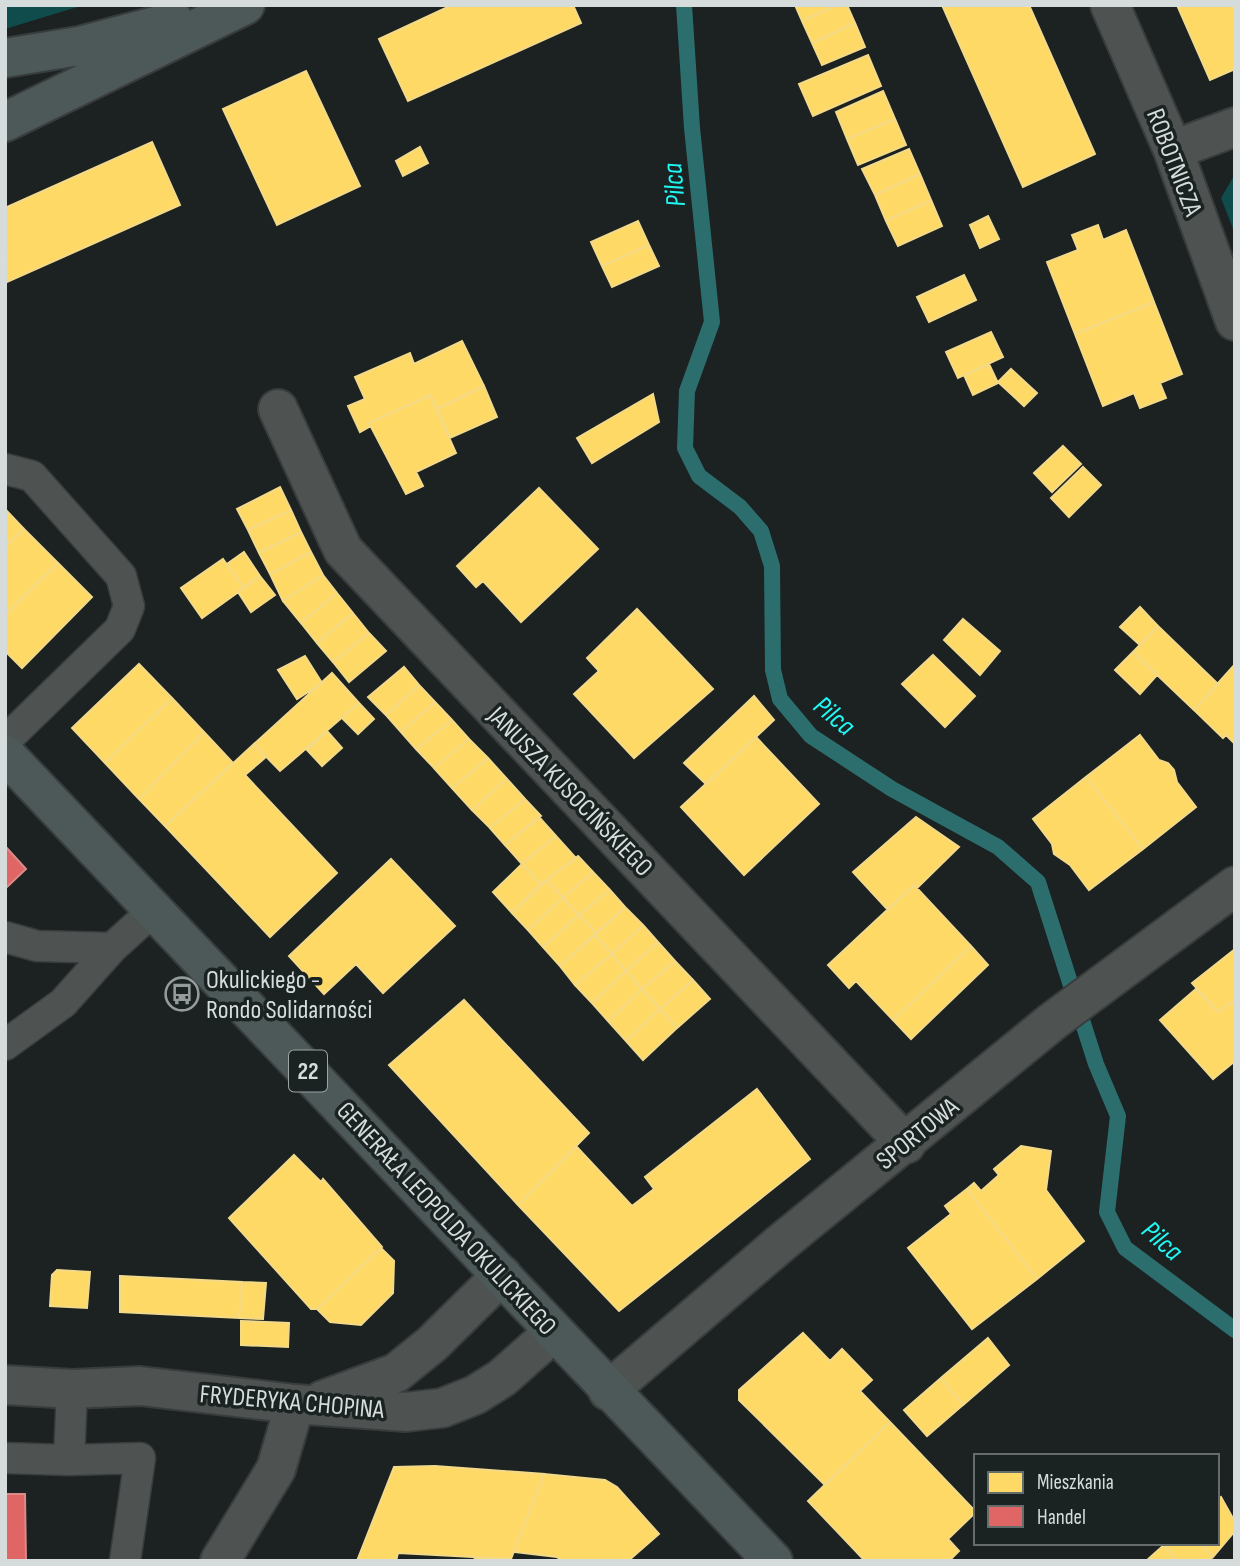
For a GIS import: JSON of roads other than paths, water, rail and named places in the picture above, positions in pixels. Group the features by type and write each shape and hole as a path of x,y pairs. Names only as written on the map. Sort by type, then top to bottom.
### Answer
{"main road":[{"path":"5,58 79,46 235,5"},
{"path":"5,121 245,5"},
{"name":"GENERAŁA LEOPOLDA OKULICKIEGO","path":"5,754 502,1275 608,1391 773,1561"}],"street":[{"name":"ROBOTNICZA","path":"1110,5 1172,150 1235,321"},
{"path":"1172,150 1235,127"},
{"name":"JANUSZA KUSOCIŃSKIEGO","path":"278,410 343,551 906,1144"},
{"name":"SPORTOWA","path":"608,1391 781,1243 906,1144 1053,1021 1235,886"},
{"path":"220,1561 276,1469 305,1404 396,1373 432,1344 502,1275"},
{"name":"FRYDERYKA CHOPINA","path":"5,1385 72,1389 140,1386 407,1412 442,1408 475,1395 502,1378 554,1332"}],"lane":[{"path":"5,469 32,475 121,576 129,606 120,629 5,741"},
{"path":"5,1045 63,1003 112,948 154,910"},
{"path":"5,937 37,946 112,948"},
{"path":"69,1461 72,1389"},
{"path":"5,1458 69,1461 139,1458 125,1561"}],"waterway":[{"name":"Pilca","path":"684,5 692,128 712,322 687,391 685,448 699,476 740,507 761,531 772,566 773,670 780,699 811,736 892,789 998,847 1038,882 1096,1064 1118,1116 1107,1212 1125,1248 1235,1330"}],"place":[{"name":"Okulickiego - Rondo Solidarności","path":"182,994"}]}
